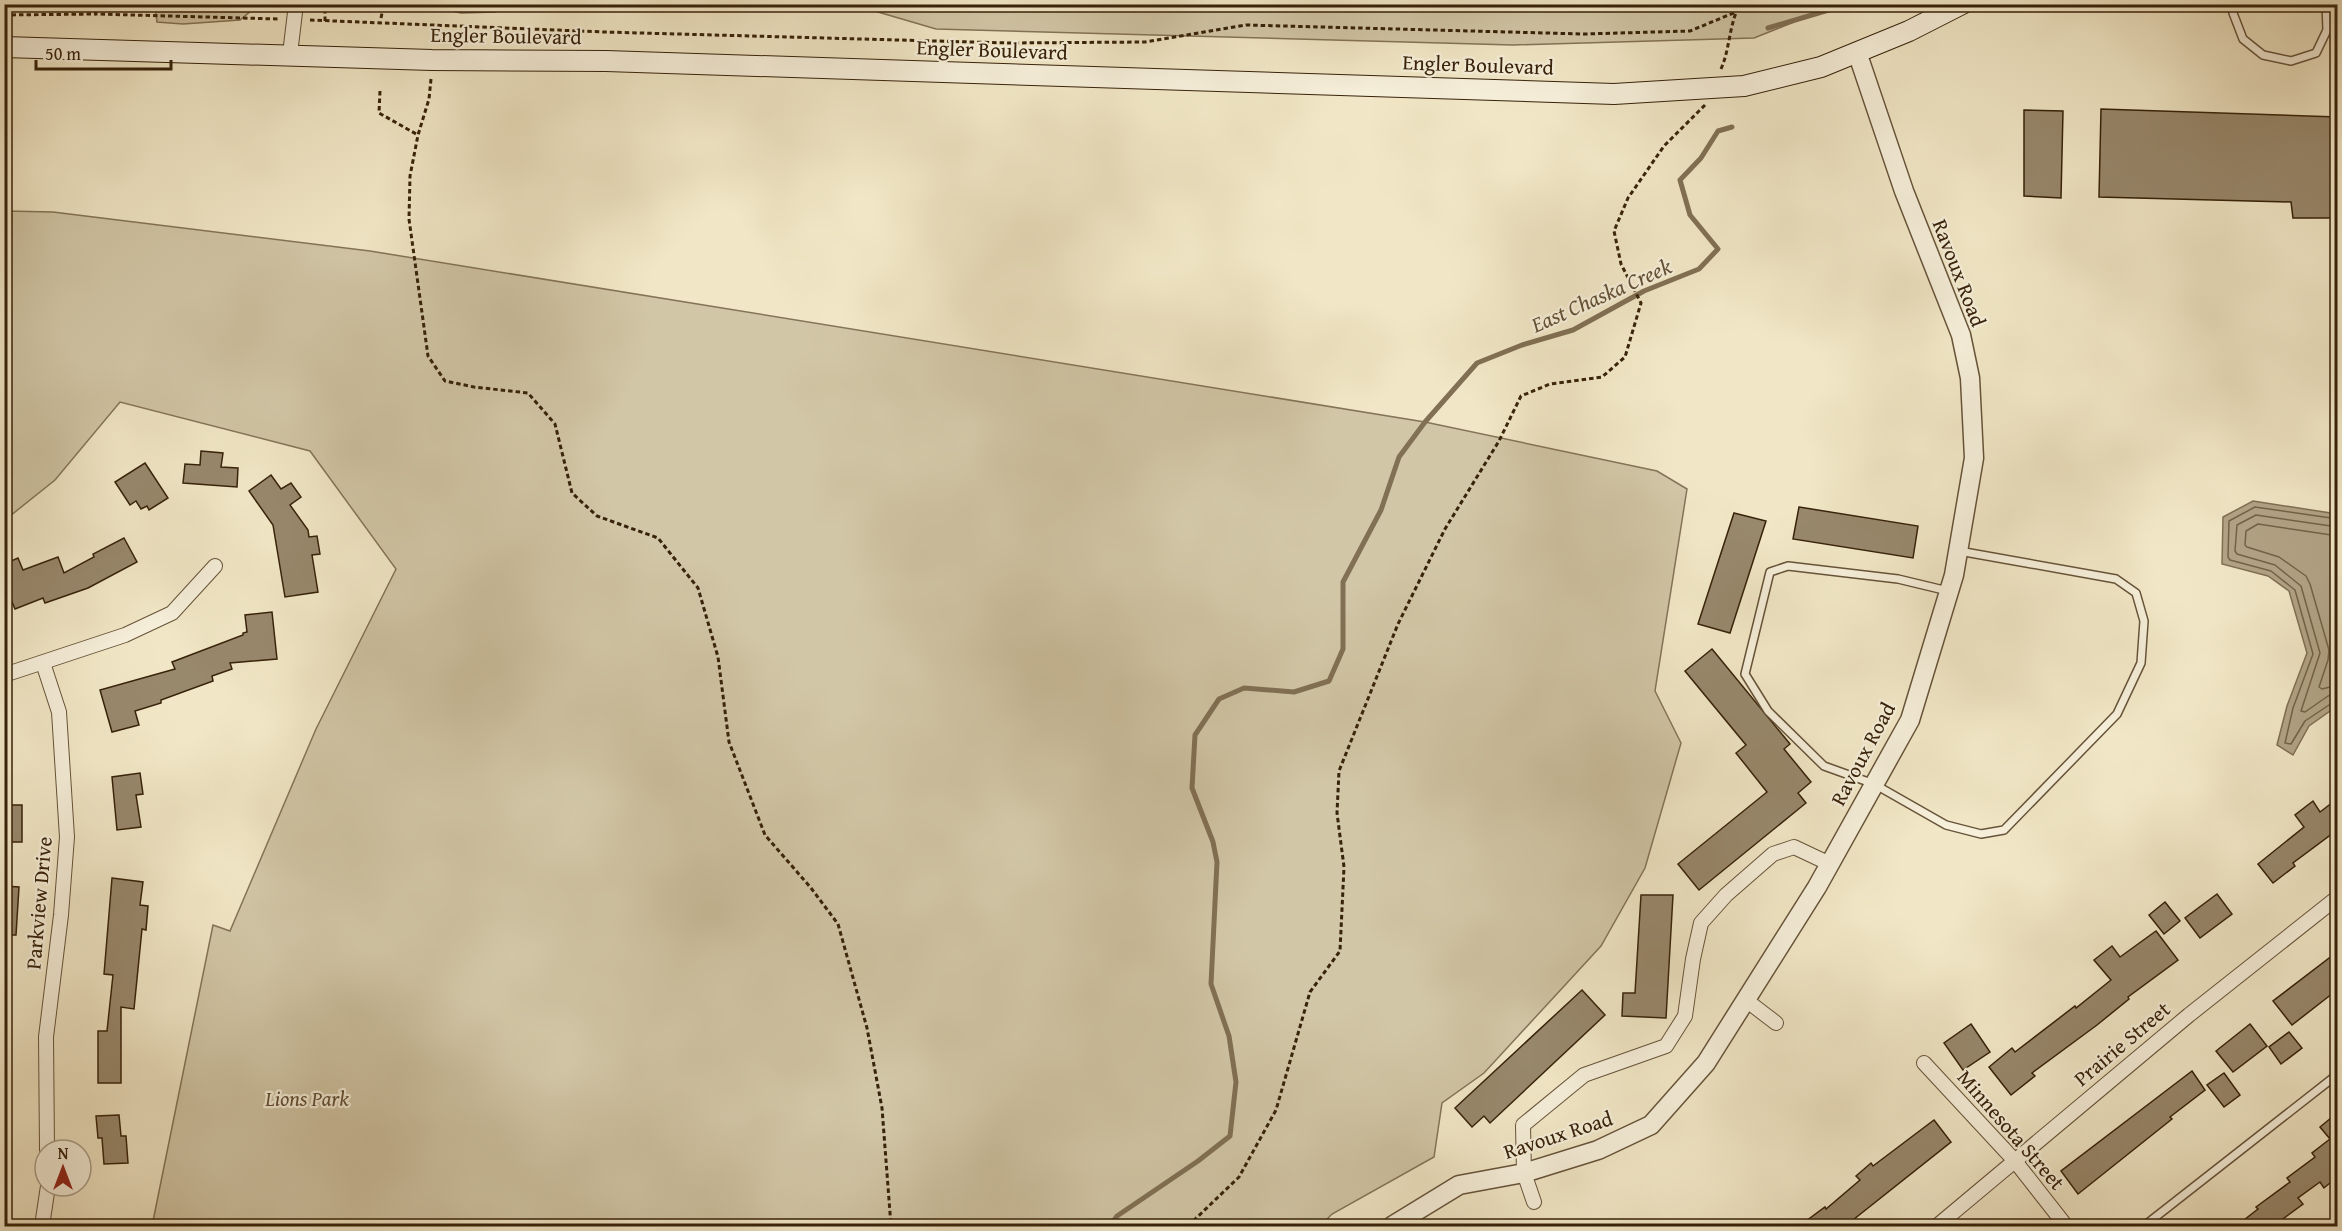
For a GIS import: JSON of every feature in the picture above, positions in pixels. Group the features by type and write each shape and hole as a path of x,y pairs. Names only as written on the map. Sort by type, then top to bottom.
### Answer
{"main road":[{"name":"Engler Boulevard","path":"4,47 432,60 618,62 1614,94 1744,86 1821,67 1909,31 1962,4"}],"street":[{"path":"290,54 296,4"},
{"name":"Ravoux Road","path":"1392,1227 1459,1185 1524,1173 1598,1150 1651,1125 1706,1063 1830,864 1910,720 1954,575 1974,458 1970,378 1961,335 1904,191 1857,52"},
{"path":"4,675 125,635 172,613 215,566"},
{"name":"Parkview Drive","path":"43,663 59,712 66,837 61,915 46,1037 47,1138"},
{"path":"1534,1202 1524,1173 1524,1125 1584,1075 1666,1046 1685,1016 1701,923 1726,895 1773,854 1794,847 1830,864"},
{"name":"Prairie Street","path":"1937,1227 2189,1015 2337,897"},
{"path":"1746,1000 1776,1023"},
{"name":"Minnesota Street","path":"1924,1063 2015,1161 2066,1227"},
{"path":"42,1227 46,1198"}],"lane":[{"path":"2233,4 2233,13 2243,39 2263,55 2291,61 2316,53 2327,30 2325,4"},
{"path":"1948,591 1898,579 1788,566 1770,572 1745,674 1768,711 1824,766 1874,784 1946,825 1981,834 2004,830 2117,714 2141,663 2144,621 2136,593 2116,579 1958,551"},
{"path":"2144,1227 2337,1074"}],"path":[{"path":"93,4 96,14"},
{"path":"325,4 325,21"},
{"path":"381,18 384,4"},
{"path":"1188,1227 1239,1177 1276,1110 1310,992 1340,951 1344,867 1337,813 1339,771 1398,624 1445,529 1499,441 1521,396 1550,384 1602,377 1625,357 1641,303 1621,264 1614,231 1628,198 1664,146 1703,109 1727,54 1736,12 1740,4"},
{"path":"4,15 96,14 293,19 604,32 1009,43 1145,42 1246,25 1584,34 1690,31 1736,12"},
{"path":"432,60 429,99 418,135 410,176 409,219 428,356 445,381 528,393 555,424 572,493 597,516 658,538 698,588 718,657 729,742 765,835 811,888 838,924 867,1028 882,1108 891,1227"},
{"path":"380,91 380,113 418,135"}],"green space":[{"path":"155,4 258,5 240,20 183,24 157,22"},
{"path":"425,5 501,5 495,12 461,13"},
{"path":"854,5 1829,5 1827,9 1754,38 1513,45 936,29"},
{"name":"Lions Park","path":"5,211 53,212 370,251 1425,422 1657,471 1687,489 1655,691 1681,743 1645,868 1601,946 1484,1073 1442,1103 1434,1157 1332,1214 1320,1226 152,1226 213,925 230,931 316,729 396,569 310,451 120,402 55,480 5,520"}],"water":[{"path":"2253,501 2337,514 2337,706 2309,726 2293,755 2277,745 2287,706 2307,653 2289,591 2268,576 2222,564 2223,517"}],"building":[{"path":"2101,109 2337,117 2337,218 2293,218 2291,202 2099,197"},
{"path":"2024,110 2063,111 2061,198 2024,196"},
{"path":"201,451 223,453 221,467 238,468 237,487 183,483 185,464 200,465"},
{"path":"145,463 168,498 149,510 147,506 141,509 136,501 130,505 115,482"},
{"path":"271,475 281,489 291,483 301,497 290,505 308,530 309,537 317,536 320,554 312,555 318,592 285,597 273,525 249,491"},
{"path":"1799,507 1918,526 1913,558 1793,539"},
{"path":"1734,513 1766,521 1730,633 1698,624"},
{"path":"124,538 137,562 88,588 45,603 43,598 15,609 4,583 4,564 18,558 23,570 58,557 64,573"},
{"path":"272,612 277,659 230,663 232,669 212,676 213,681 161,700 161,703 135,711 139,725 112,732 100,690 175,669 172,662 247,632 245,615"},
{"path":"1712,649 1790,744 1784,749 1811,782 1798,793 1806,803 1699,890 1678,864 1767,792 1736,753 1746,745 1685,671"},
{"path":"140,773 143,794 136,795 141,827 117,830 112,777"},
{"path":"2337,799 2337,830 2293,863 2295,866 2273,883 2258,864 2304,827 2295,815 2313,801 2320,812"},
{"path":"4,805 22,805 22,842 4,842"},
{"path":"112,878 143,882 140,905 148,906 146,930 142,929 134,1009 121,1007 121,1083 98,1083 98,1031 107,1031 113,975 104,974"},
{"path":"4,886 19,887 16,935 4,935"},
{"path":"2217,894 2232,914 2200,938 2185,918"},
{"path":"1641,895 1673,895 1666,1018 1622,1016 1623,993 1635,993"},
{"path":"2165,902 2180,921 2164,934 2149,915"},
{"path":"2156,931 2178,960 2128,997 2129,999 2097,1025 2032,1073 2035,1076 2011,1095 1989,1067 2012,1048 2015,1052 2111,980 2094,960 2112,946 2120,957"},
{"path":"2337,952 2337,990 2292,1025 2273,1001"},
{"path":"1582,990 1605,1015 1490,1123 1484,1116 1472,1127 1455,1108"},
{"path":"1971,1024 1990,1052 1963,1070 1944,1043"},
{"path":"2250,1024 2267,1046 2233,1072 2216,1051"},
{"path":"2289,1032 2302,1048 2281,1064 2269,1047"},
{"path":"2192,1071 2205,1090 2078,1194 2061,1171"},
{"path":"2224,1073 2240,1095 2224,1107 2207,1085"},
{"path":"2337,1113 2337,1177 2324,1188 2320,1182 2298,1198 2303,1204 2272,1227 2235,1227 2258,1209 2256,1207 2290,1182 2287,1178 2315,1157 2312,1153 2330,1139 2320,1127"},
{"path":"119,1115 121,1136 126,1136 128,1163 104,1164 102,1138 98,1138 96,1116"},
{"path":"1934,1120 1951,1142 1844,1227 1798,1227 1825,1207 1826,1209 1860,1180 1856,1176 1871,1163 1873,1166"}],"waterway":[{"name":"East Chaska Creek","path":"1768,28 1832,9 1835,4"},
{"name":"East Chaska Creek","path":"1110,1226 1117,1216 1198,1161 1230,1136 1236,1082 1229,1036 1211,984 1217,862 1213,842 1192,788 1195,735 1219,699 1244,688 1294,692 1329,681 1343,649 1343,582 1381,510 1399,457 1425,422 1477,363 1522,345 1573,330 1644,291 1699,269 1718,249 1690,215 1680,180 1701,158 1718,131 1732,127"}]}
